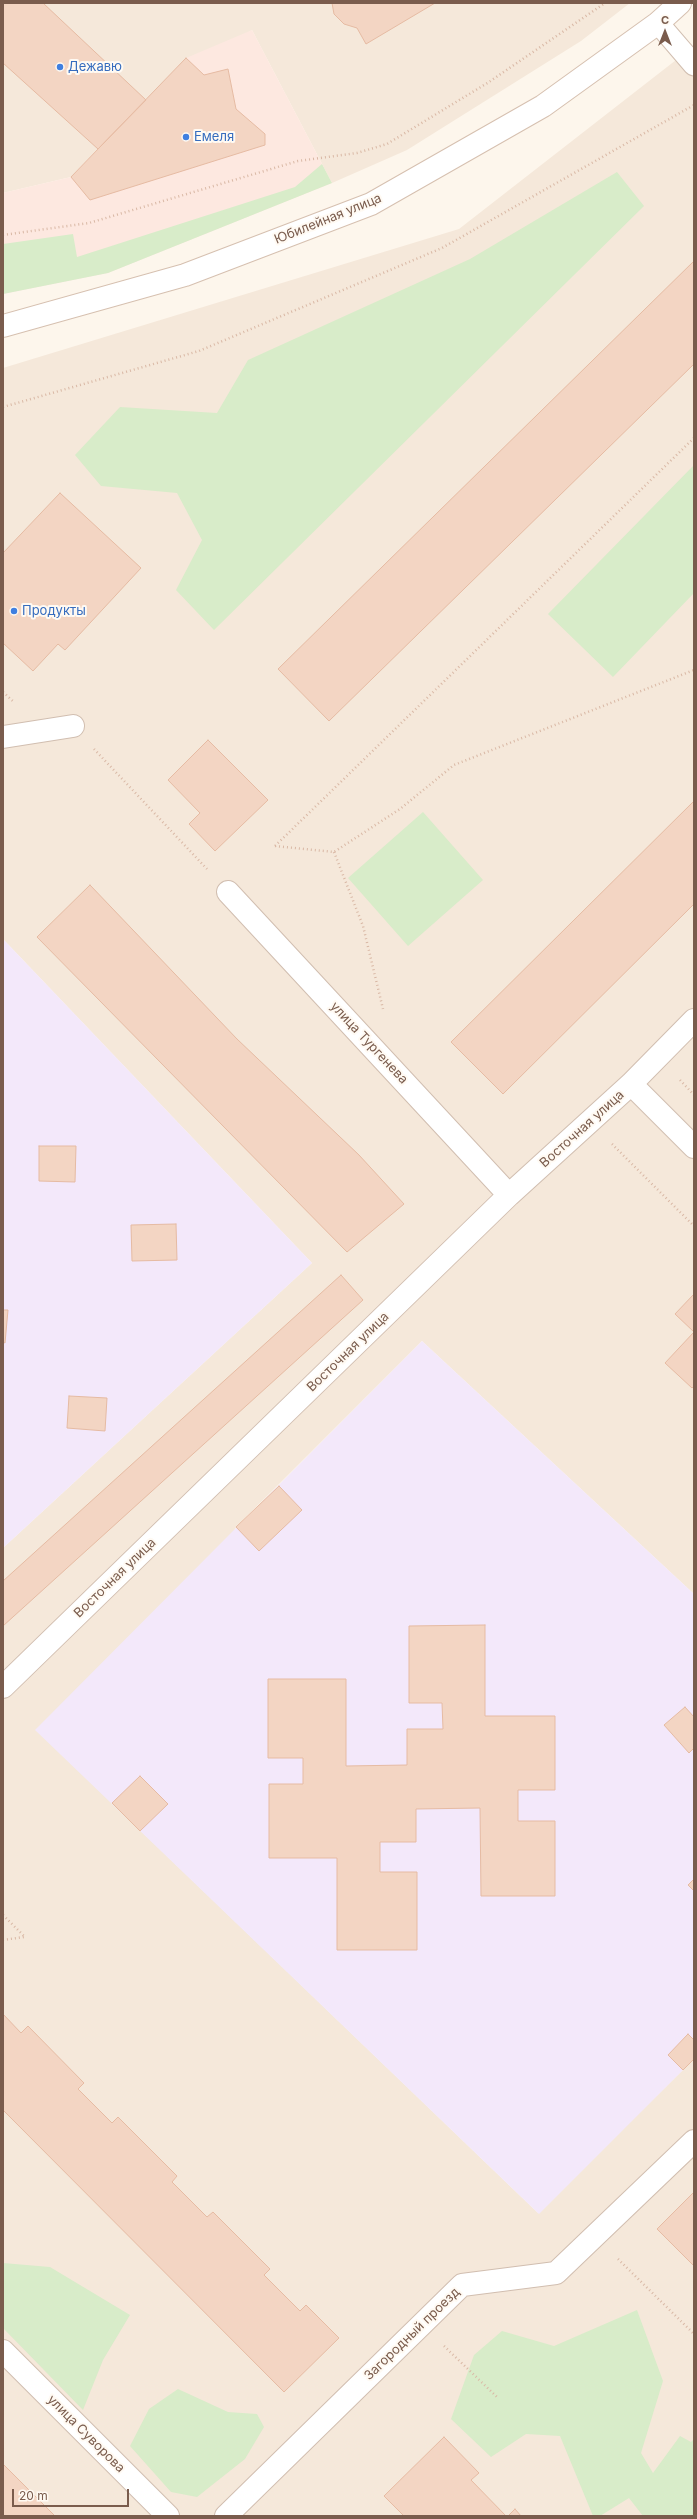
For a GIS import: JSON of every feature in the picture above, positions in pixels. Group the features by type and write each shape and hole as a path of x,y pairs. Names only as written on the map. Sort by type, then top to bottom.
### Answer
{"street":[{"name":"Юбилейная улица","path":"3,326 185,275 371,204 543,106 658,23 680,3"},
{"path":"3,736 73,726"},
{"name":"улица Тургенева","path":"228,892 509,1195"},
{"name":"Восточная улица","path":"3,1687 509,1195 632,1084 694,1020"},
{"path":"632,1084 694,1147"},
{"name":"Загородный проезд","path":"226,2516 462,2285 556,2273 694,2141"},
{"name":"улица Суворова","path":"3,2351 168,2516"}],"lane":[{"path":"658,23 694,65"}],"path":[{"path":"3,235 89,223 298,161 357,153 387,144 489,82 606,3"},
{"path":"3,407 199,351 442,248 694,105"},
{"path":"694,438 275,846 334,852 400,809 454,765 694,670"},
{"path":"73,726 228,892"},
{"path":"334,852 363,926 384,1016"},
{"path":"590,1122 694,1226"},
{"path":"3,1915 25,1937 3,1940"},
{"path":"595,2236 694,2334"},
{"path":"422,2325 496,2397"}],"shaded area":[{"path":"3,3 630,3 581,41 407,150 332,183 252,30 146,100 71,177 3,193"},
{"path":"252,30 332,183 108,273 3,294 3,193 71,177 186,58"},
{"path":"694,46 694,1594 422,1341 236,1527 112,1803 538,2213 694,2059 694,2516 3,2516 3,1548 312,1263 3,939 3,368 459,229"},
{"path":"3,939 312,1263 3,1548"},
{"path":"422,1341 694,1594 694,2059 539,2214 35,1730"}],"green space":[{"path":"322,164 332,183 108,273 3,294 3,244 73,234 77,257 295,187"},
{"path":"617,172 644,206 214,630 176,590 202,540 177,493 101,486 75,455 120,407 217,413 248,360 470,259"},
{"path":"694,465 694,593 613,677 548,614"},
{"path":"423,812 483,880 408,946 348,878"},
{"path":"3,2263 50,2267 130,2315 103,2360 83,2410 3,2328"},
{"path":"637,2310 663,2381 641,2453 653,2473 680,2436 691,2442 694,2439 694,2516 643,2516 629,2498 600,2516 593,2516 560,2436 526,2434 491,2457 451,2419 474,2355 502,2331 554,2346"},
{"path":"178,2389 228,2412 257,2414 264,2427 245,2459 197,2497 171,2492 130,2446 149,2409"}],"building":[{"path":"3,3 43,3 146,100 98,149 3,63"},
{"path":"332,3 435,3 366,44 357,28 344,24 334,14"},
{"path":"186,58 204,75 228,69 236,109 265,134 265,145 90,200 71,177"},
{"path":"694,261 694,364 329,721 278,669"},
{"path":"60,493 141,568 65,650 58,644 33,671 3,643 3,553"},
{"path":"208,740 268,800 215,851 189,824 200,813 168,780"},
{"path":"694,801 694,904 503,1094 451,1042"},
{"path":"90,885 237,1039 359,1155 404,1204 347,1252 37,937"},
{"path":"39,1146 76,1146 75,1182 39,1181"},
{"path":"176,1224 177,1260 132,1261 131,1225"},
{"path":"341,1275 363,1300 3,1626 3,1581"},
{"path":"694,1294 694,1332 675,1314"},
{"path":"3,1310 8,1310 5,1343 3,1342"},
{"path":"694,1332 694,1386 692,1388 665,1363"},
{"path":"69,1396 107,1398 105,1431 67,1428"},
{"path":"279,1486 302,1510 259,1551 236,1527"},
{"path":"485,1625 485,1716 555,1716 555,1790 518,1790 518,1821 555,1821 555,1896 481,1896 480,1808 416,1809 416,1842 380,1842 380,1872 417,1872 417,1950 337,1950 337,1858 269,1858 269,1784 303,1784 303,1758 268,1758 268,1679 346,1679 346,1766 407,1765 407,1729 443,1729 442,1703 409,1703 409,1626"},
{"path":"685,1707 694,1717 694,1748 689,1753 664,1725"},
{"path":"140,1776 168,1804 140,1831 112,1803"},
{"path":"694,1879 694,1891 688,1885"},
{"path":"3,2014 21,2033 28,2026 84,2083 78,2089 112,2123 118,2117 177,2176 172,2182 207,2217 213,2212 270,2269 264,2275 300,2311 306,2305 339,2338 284,2392 3,2110"},
{"path":"688,2034 694,2040 694,2059 683,2070 668,2055"},
{"path":"694,2192 694,2266 657,2229"},
{"path":"444,2437 479,2473 471,2480 506,2516 404,2516 384,2496"},
{"path":"3,2464 55,2516 3,2516"},
{"path":"515,2509 521,2516 508,2516"}],"place":[{"name":"Дежавю","path":"60,67"},
{"name":"Емеля","path":"186,137"},
{"name":"Продукты","path":"14,611"}]}
